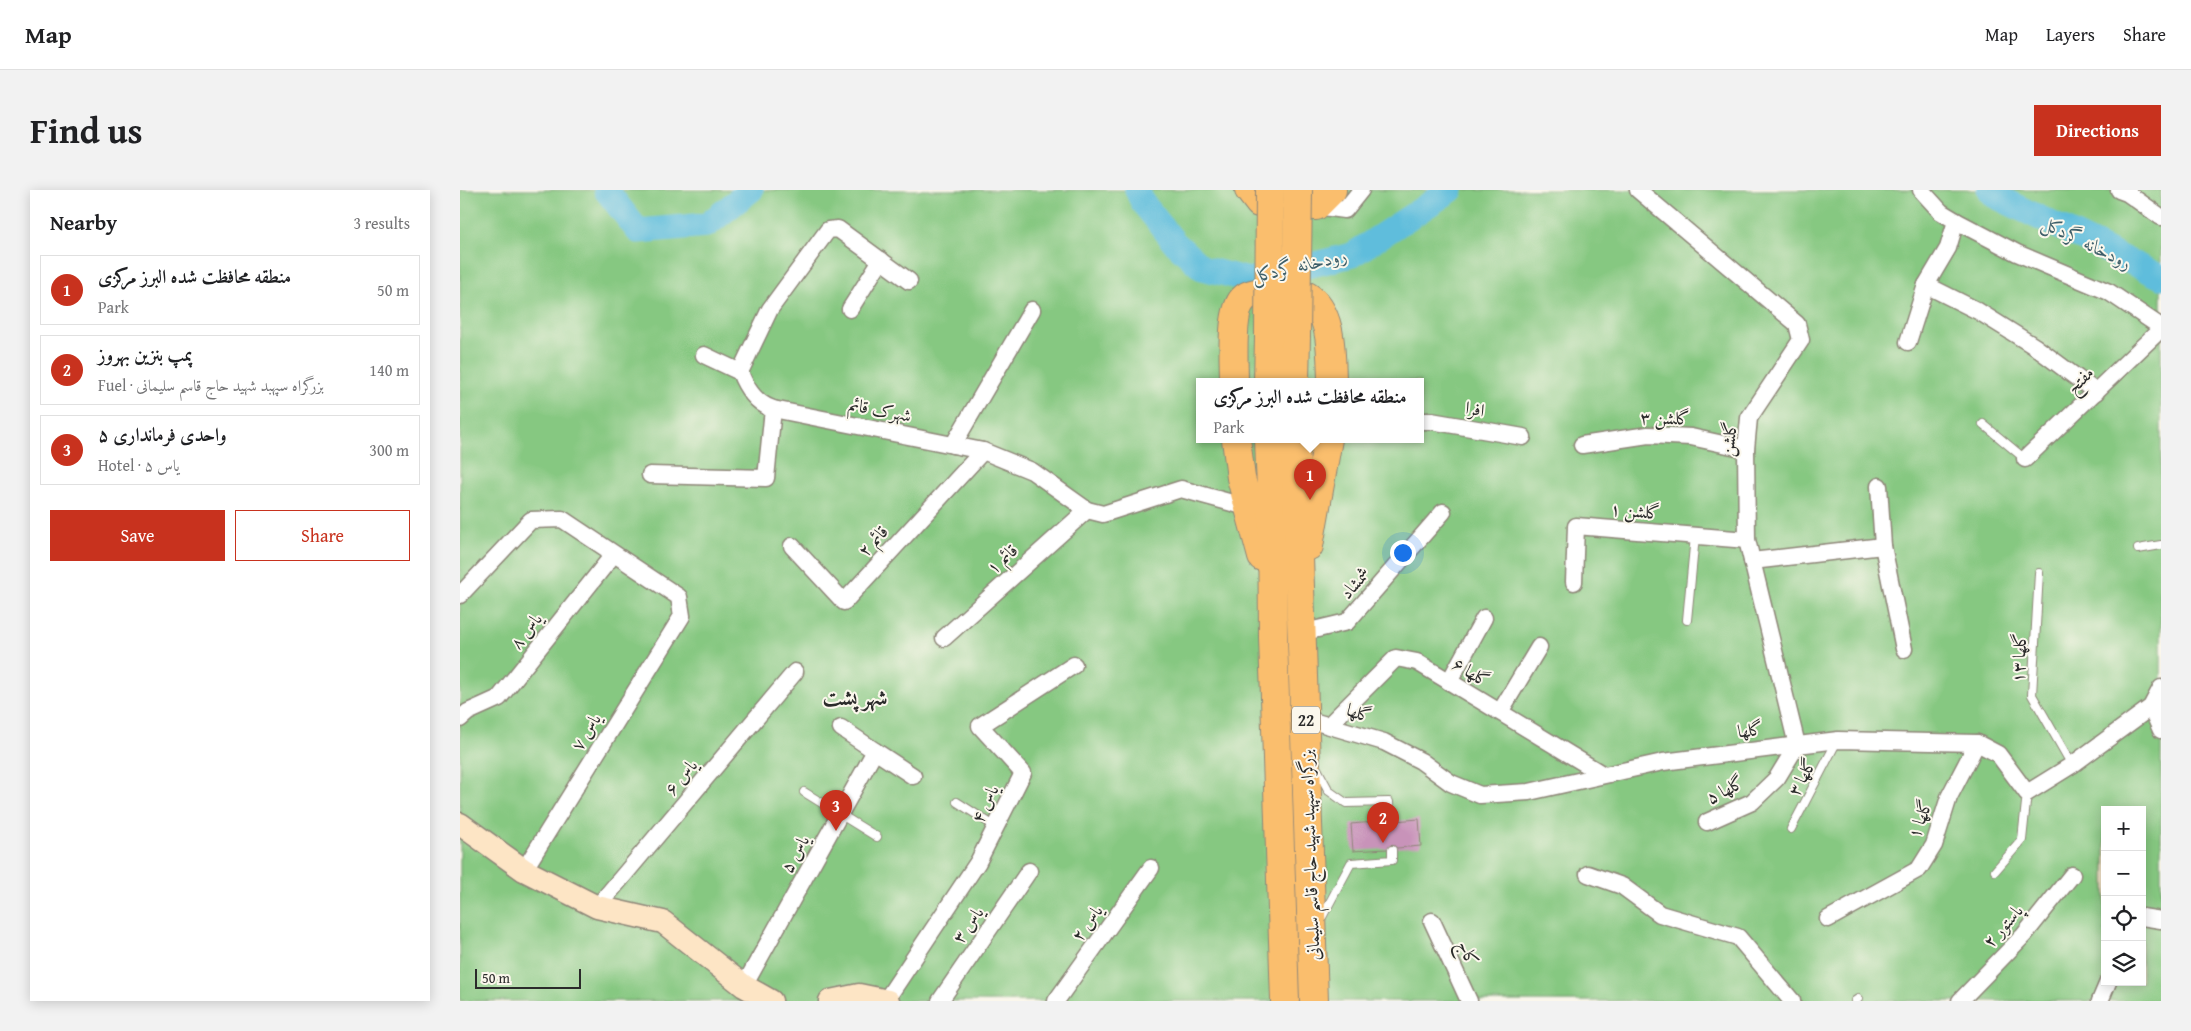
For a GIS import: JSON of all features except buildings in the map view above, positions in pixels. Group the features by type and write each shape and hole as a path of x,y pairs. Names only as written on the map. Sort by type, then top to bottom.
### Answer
{"highway":[{"path":"1249,190 1259,203 1315,195 1296,336 1295,378"},
{"path":"1268,378 1270,190"},
{"path":"1234,378 1235,316 1243,299 1251,293 1282,293 1305,295 1316,304 1324,320 1330,350 1332,378"},
{"path":"1237,443 1241,478 1261,512"},
{"name":"بزرگراه سپهبد شهید حاج قاسم سلیمانی","path":"1268,443 1261,512 1273,599 1286,1001"},
{"name":"بزرگراه سپهبد شهید حاج قاسم سلیمانی","path":"1295,443 1301,633 1318,721 1307,751 1314,1001"},
{"path":"1300,594 1327,443"}],"street":[{"path":"1315,195 1345,210 1361,190"},
{"name":"گلشن","path":"1638,190 1797,324 1801,340 1749,418 1746,449 1747,540 1797,744"},
{"path":"1921,190 1941,212 1956,222 2016,253 2109,292 2161,328"},
{"path":"2125,191 2161,218"},
{"path":"1908,342 1926,285 1948,248 1956,222"},
{"path":"704,355 740,372 770,309 828,230 838,229 909,280"},
{"path":"850,309 881,260"},
{"path":"1926,285 1978,311 2034,346 2096,392"},
{"path":"953,445 1032,310"},
{"name":"مفتح","path":"2025,459 2161,328"},
{"name":"شهرک قائم","path":"740,372 743,380 762,406 982,451 1032,471 1087,510"},
{"path":"650,475 766,478 773,409"},
{"name":"افرا","path":"1424,422 1430,421 1523,437"},
{"name":"گلشن ۳","path":"1582,445 1648,435 1691,437 1746,449"},
{"name":"قائم ۲","path":"792,546 844,602 982,451"},
{"path":"1879,486 1883,546 1904,649"},
{"path":"1087,510 1103,514 1181,489 1261,512"},
{"name":"قائم ۱","path":"944,638 1087,510"},
{"name":"شمشاد","path":"1301,633 1347,622 1443,512"},
{"path":"460,594 531,520 562,520 612,555"},
{"name":"گلشن ۱","path":"1574,582 1576,526 1747,540"},
{"path":"1752,560 1883,546"},
{"name":"یاس ۷","path":"524,870 682,616 678,597 612,555"},
{"name":"یاس ۸","path":"460,719 468,712 499,698 612,555"},
{"path":"1448,682 1484,618"},
{"path":"1500,712 1539,647"},
{"name":"گلها ۶","path":"1318,721 1396,658 1416,662 1602,774"},
{"name":"یاس ۴","path":"887,1000 978,862 1023,773 980,726 1074,665"},
{"name":"یاس ۶","path":"597,907 795,672"},
{"path":"2026,793 2072,765 2151,707 2161,688"},
{"path":"2151,707 2161,730"},
{"name":"گلها","path":"1318,721 1384,742 1421,761 1451,783 1480,795 1529,792 1602,774 1663,762 1838,740 1977,743 1998,754 2026,793"},
{"path":"841,728 913,776"},
{"name":"گلها ۱","path":"1828,919 1919,869 1934,845 1949,797 1977,743"},
{"name":"گلها ۵","path":"1707,822 1752,802 1777,778 1797,744"},
{"name":"یاس ۵","path":"744,986 875,751"},
{"path":"460,824 524,870 597,907 663,922 744,986 771,1001"},
{"name":"یاس ۲","path":"1056,1001 1151,868"},
{"name":"یاس ۳","path":"940,1001 1029,871"},
{"path":"1588,874 1622,886 1660,914 1738,937 1792,1001"},
{"name":"پاستور ۲","path":"1960,1001 2024,935 2072,875"},
{"path":"2146,918 2161,920"},
{"name":"کاج","path":"1432,921 1469,1001"},
{"path":"2100,1001 2106,986"},
{"path":"830,1001 860,994 887,1000"}],"lane":[{"path":"1983,424 2025,459"},
{"path":"1687,620 1695,536"},
{"path":"2138,549 2161,545"},
{"name":"گلها ۱۳","path":"2039,573 2032,695 2072,765"},
{"name":"گلها ۳","path":"1792,829 1838,740"},
{"path":"1307,751 1329,791 1346,803 1389,802 1390,819"},
{"path":"804,792 877,837"},
{"path":"1995,872 2022,840 2026,793"},
{"path":"957,802 996,827"},
{"path":"1313,934 1351,863 1392,860 1392,850"}],"green space":[{"path":"460,190 2161,190 2161,1001 460,1001"}],"waterway":[{"name":"رودخانه گردکل","path":"606,190 638,231 707,225 751,190"},
{"name":"رودخانه گردکل","path":"1137,190 1143,203 1175,243 1202,268 1249,280 1352,255 1451,190"},
{"name":"رودخانه گردکل","path":"1989,190 1993,195 2161,277"}],"place":[{"name":"منطقه محافظت شده البرز مرکزی","path":"1310,500"},
{"name":"۵ واحدی فرمانداری","path":"836,831"},
{"name":"پمپ بنزین بهروز","path":"1383,843"}],"district":[{"name":"شهر پشت","path":"855,697"}]}
